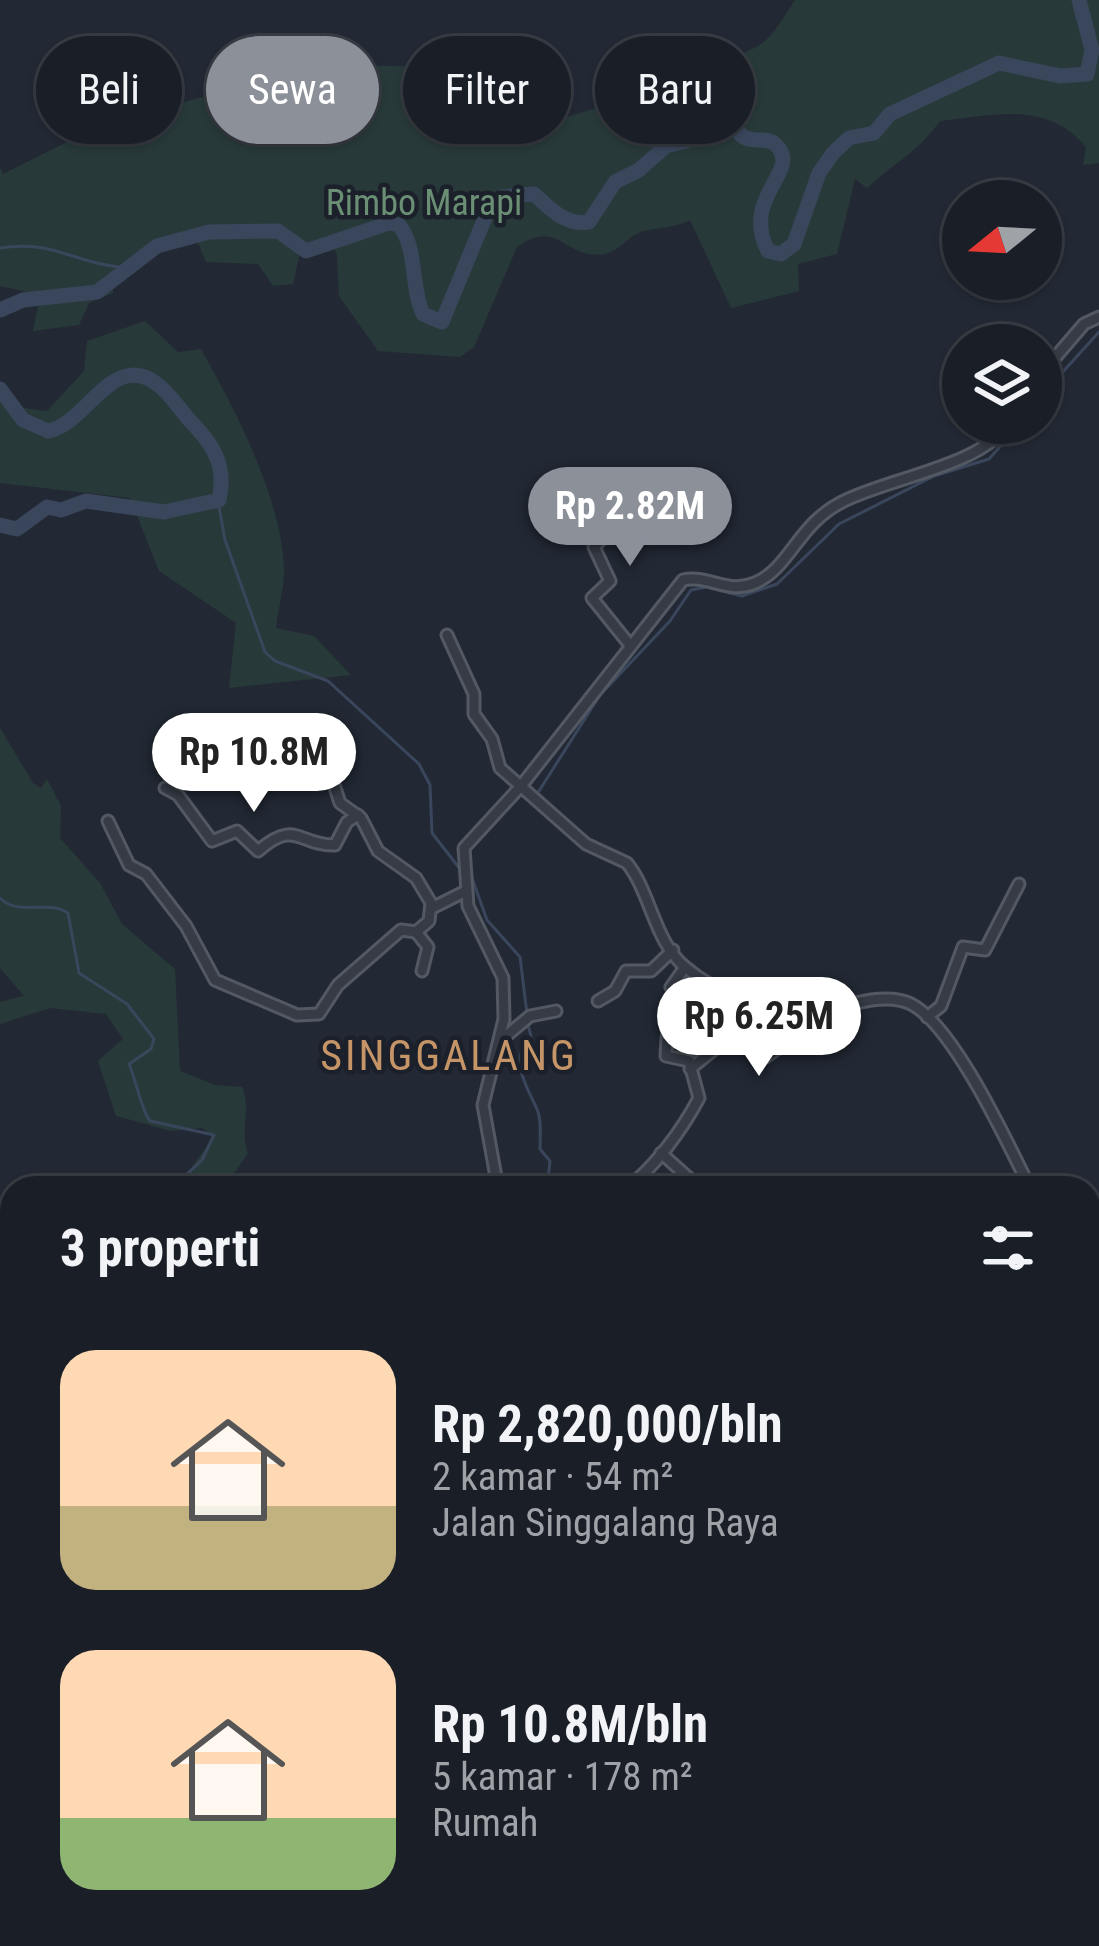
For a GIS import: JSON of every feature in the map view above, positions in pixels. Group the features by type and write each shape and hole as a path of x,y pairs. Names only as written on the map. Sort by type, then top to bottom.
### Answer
{"street":[{"path":"1062,350 1084,324 1099,317"},
{"path":"496,1176 483,1105 500,1041 503,978 464,892 464,848 520,786 683,580 727,590 752,585 774,572 808,524 839,503 900,476 982,451 988,444"},
{"path":"625,495 613,512 613,527 594,548 610,581 592,599 629,644"},
{"path":"447,634 498,766 586,844 627,863 685,967 760,1009 812,1012 890,999 908,1003 927,1017 976,1081 1024,1176"},
{"path":"108,821 129,865 146,874 187,926 215,980 303,1016 319,1014 338,985 400,930 416,932 429,921 432,908 412,873 378,850 358,815 338,800 327,764"},
{"path":"165,788 178,795 212,841 237,831 257,851 274,836 289,833 335,845 347,822 358,815"},
{"path":"927,1017 941,1006 963,947 985,950 1019,884"},
{"path":"432,908 464,892"},
{"path":"416,932 428,951 422,971"},
{"path":"598,1001 615,991 626,971 651,971 673,950"},
{"path":"639,1176 699,1098 686,1058 667,1056 668,1037 683,1002 671,985 685,967"},
{"path":"500,1041 528,1017 556,1011"},
{"path":"690,1069 737,1031 766,1057 807,1028"},
{"path":"661,1153 687,1176"}],"green space":[{"name":"Rimbo Marapi","path":"795,0 1099,0 1099,163 1083,165 1086,147 1071,132 1037,117 1000,114 940,121 914,150 867,188 855,179 837,254 798,264 799,291 731,308 690,220 642,232 604,254 579,251 543,236 531,239 517,247 474,347 460,357 378,351 339,296 337,255 328,236 301,248 293,284 273,286 258,264 206,262 198,243 150,243 114,269 113,293 89,303 79,325 33,331 40,295 0,286 0,167 3,174 63,144 182,144 182,103 206,96 206,144 379,144 379,66 403,66 403,144 571,144 571,115 595,108 595,144 755,144 755,47 771,35"},
{"path":"145,321 178,352 201,349 255,456 282,544 284,578 276,628 314,636 351,675 229,688 236,623 159,571 130,498 0,483 0,397 7,406 47,411 84,371 87,341"},
{"path":"0,728 33,783 41,788 47,779 61,806 60,838 100,883 122,924 175,969 180,1071 215,1085 242,1087 248,1153 232,1176 185,1176 214,1137 202,1128 171,1131 116,1116 98,1061 123,1039 106,1014 50,1008 0,1024 0,1002 24,996 0,968"}],"waterway":[{"path":"0,310 23,300 97,292 157,246 209,232 278,231 306,251 389,223 399,225 409,245 423,314 442,322 487,213 501,197 534,194 565,219 589,222 615,182 639,170 666,146 687,141 724,112 744,137 772,142 782,155 761,215 768,251 781,254 794,244 819,173 849,138 874,133 890,114 999,63 1060,76 1087,74 1092,50 1079,0"},
{"path":"0,248 35,247 129,268"},
{"path":"1062,373 1099,332"},
{"path":"0,389 23,420 48,431 62,426 113,382 141,376 162,388 202,434 217,459 221,478 219,500 164,512 86,501 61,510 47,507 17,529 0,525"},
{"path":"539,791 600,695 670,621 691,590 706,587 742,596 777,584 839,524 934,476 989,459 1002,444"},
{"path":"218,501 225,540 265,652 275,661 328,681 419,764 430,785 432,833 460,869"},
{"path":"472,878 487,920 520,957 527,1014"},
{"path":"0,898 15,906 51,907 68,913 79,973 127,1004 154,1039 151,1049 129,1064 147,1117 214,1135 202,1160 185,1176"},
{"path":"528,1025 531,1036 520,1063 539,1114 540,1149 550,1161 548,1176"}],"district":[{"name":"SINGGALANG","path":"449,1055"}]}
